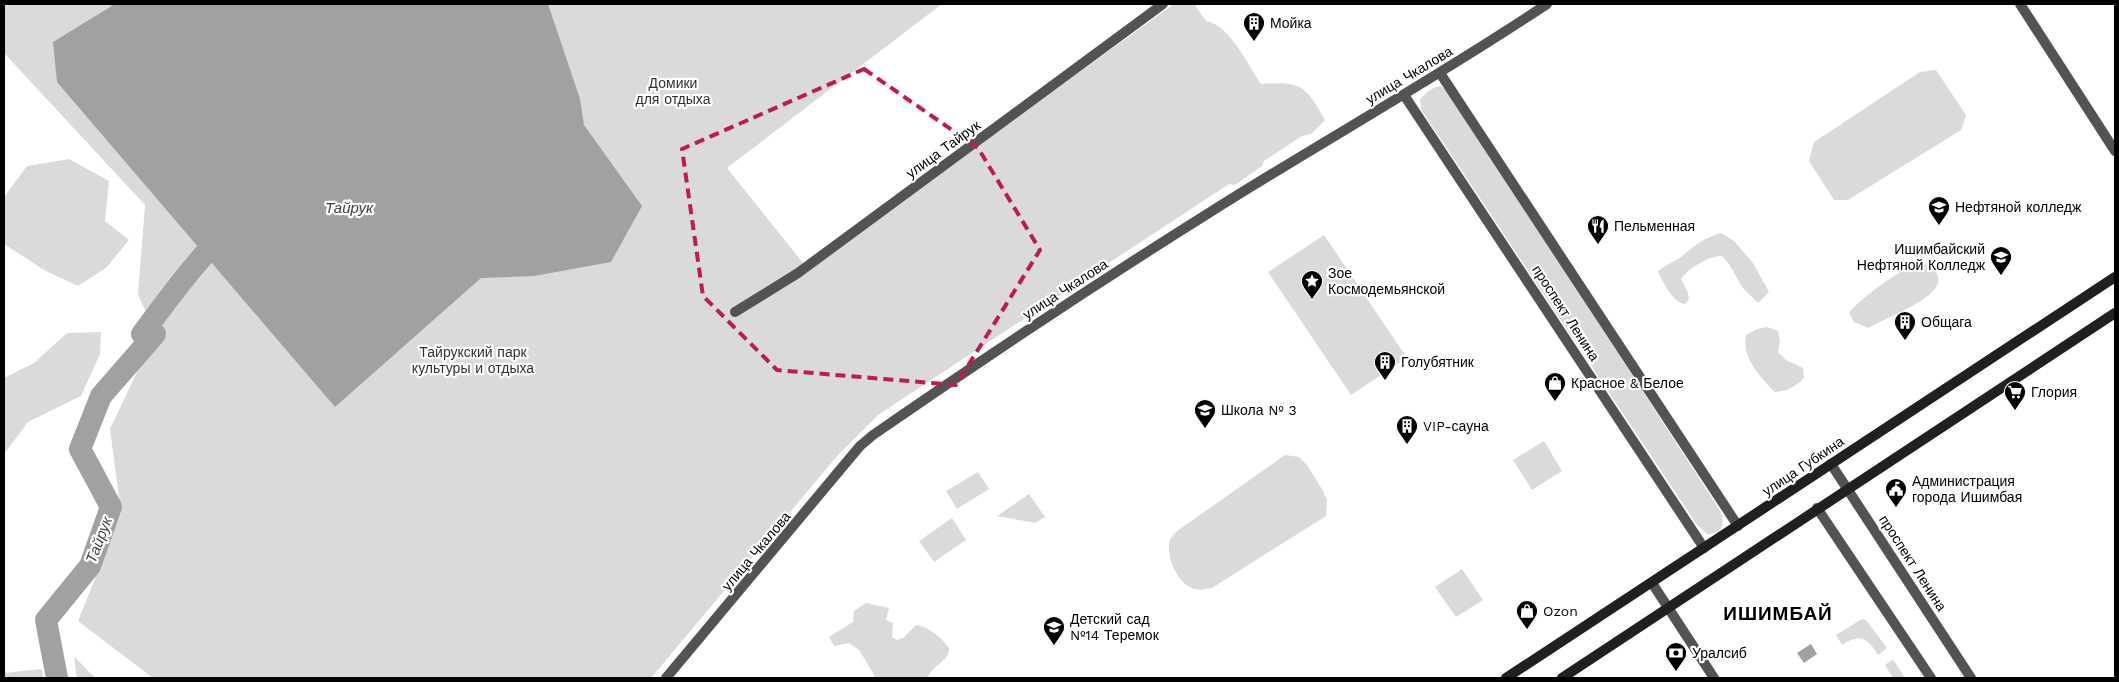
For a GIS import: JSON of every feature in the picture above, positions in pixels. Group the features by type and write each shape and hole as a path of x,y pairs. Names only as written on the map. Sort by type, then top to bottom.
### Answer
{"main road":[{"name":"улица Губкина","path":"1506,678 2115,277"},
{"path":"1562,678 2115,313"}],"street":[{"name":"улица Тайрук","path":"735,312 798,273 1163,4"},
{"name":"улица Чкалова","path":"666,678 860,446 873,435 1005,344 1187,227 1440,73 1547,4"},
{"path":"2020,4 2115,151"},
{"name":"проспект Ленина","path":"1440,73 1738,526"},
{"name":"проспект Ленина","path":"1404,94 1704,548"},
{"name":"проспект Ленина","path":"1831,464 1970,678"},
{"path":"1817,508 1931,678"},
{"path":"1652,583 1714,678"}],"highlighted area":[{"path":"864,69 978,148 1040,250 956,385 777,370 703,296 682,149"}],"green space":[{"name":"Тайрукский парк культуры и отдыха","path":"4,4 942,4 727,168 807,268 1174,4 1194,4 1206,21 1215,24 1230,37 1261,84 1285,83 1301,88 1307,92 1325,120 1311,134 1302,136 1264,161 1262,166 1235,185 1229,184 878,415 838,455 651,678 153,678 78,621 121,513 110,429 155,334 138,294 145,205 4,53"},
{"path":"1936,70 1966,115 1961,130 1848,200 1834,200 1809,161 1814,142 1920,72"},
{"path":"1441,86 1449,93 1721,512 1723,525 1720,530 1707,534 1697,525 1422,111 1420,100 1429,91"},
{"path":"69,159 109,181 105,221 129,240 106,268 78,286 44,270 4,244 4,197 27,166"},
{"path":"1721,233 1734,241 1753,263 1769,292 1758,303 1742,287 1729,264 1722,256 1699,263 1681,279 1689,299 1685,304 1680,303 1669,291 1658,272 1699,243"},
{"path":"1324,235 1407,358 1351,395 1268,272"},
{"path":"1921,261 1935,271 1938,281 1933,291 1907,309 1869,328 1854,322 1849,313 1855,306 1893,277"},
{"path":"1767,327 1778,331 1780,341 1778,352 1786,360 1803,368 1804,378 1788,390 1775,392 1753,366 1746,351 1746,335 1757,329"},
{"path":"101,332 100,354 81,396 28,422 4,454 4,378 34,363 67,333"},
{"path":"1544,441 1562,471 1532,490 1513,460"},
{"path":"1285,455 1299,457 1307,465 1327,500 1326,516 1212,588 1202,590 1187,585 1174,570 1169,550 1169,542 1172,537 1177,531"},
{"path":"978,472 989,489 957,509 946,491"},
{"path":"1029,494 1045,517 1035,523 997,516"},
{"path":"952,518 966,540 934,562 919,541"},
{"path":"1462,569 1483,600 1456,617 1435,587"},
{"path":"866,603 889,608 886,620 893,623 892,637 897,640 903,638 916,625 921,626 930,630 946,644 949,648 947,657 933,670 928,678 876,678 859,650 849,643 834,646 829,637 853,622 854,611"},
{"path":"1862,619 1866,620 1887,648 1878,655 1871,645 1863,639 1854,639 1842,645 1836,635"},
{"path":"74,656 95,678 77,678"},
{"path":"1893,659 1905,678 1893,678 1885,665"},
{"path":"42,669 43,678 4,678 4,673"}],"water":[{"name":"Тайрук","path":"115,4 548,4 580,99 584,125 642,206 611,262 534,276 481,278 335,407 57,82 53,42"},
{"path":"1811,644 1817,654 1804,663 1797,653"}],"waterway":[{"name":"Тайрук","path":"57,678 46,620 90,566 111,507 80,449 101,396 155,334 142,334 192,269 224,233"}],"place":[{"name":"Мойка","path":"1254,42"},
{"name":"Нефтяной колледж","path":"1939,226"},
{"name":"Пельменная","path":"1598,245"},
{"name":"Ишимбайский Нефтяной Колледж","path":"2001,276"},
{"name":"Зое Космодемьянской","path":"1312,300"},
{"name":"Общага","path":"1905,341"},
{"name":"Голубятник","path":"1385,381"},
{"name":"Красное & Белое","path":"1555,402"},
{"name":"Глория","path":"2015,411"},
{"name":"Школа № 3","path":"1205,429"},
{"name":"VIP-сауна","path":"1407,445"},
{"name":"Администрация города Ишимбая","path":"1896,508"},
{"name":"Ozon","path":"1527,630"},
{"name":"Детский сад №14 Теремок","path":"1054,646"},
{"name":"Уралсиб","path":"1676,672"}],"district":[{"name":"ИШИМБАЙ","path":"1778,613"}],"park label":[{"name":"Домики для отдыха","path":"673,92"}]}
